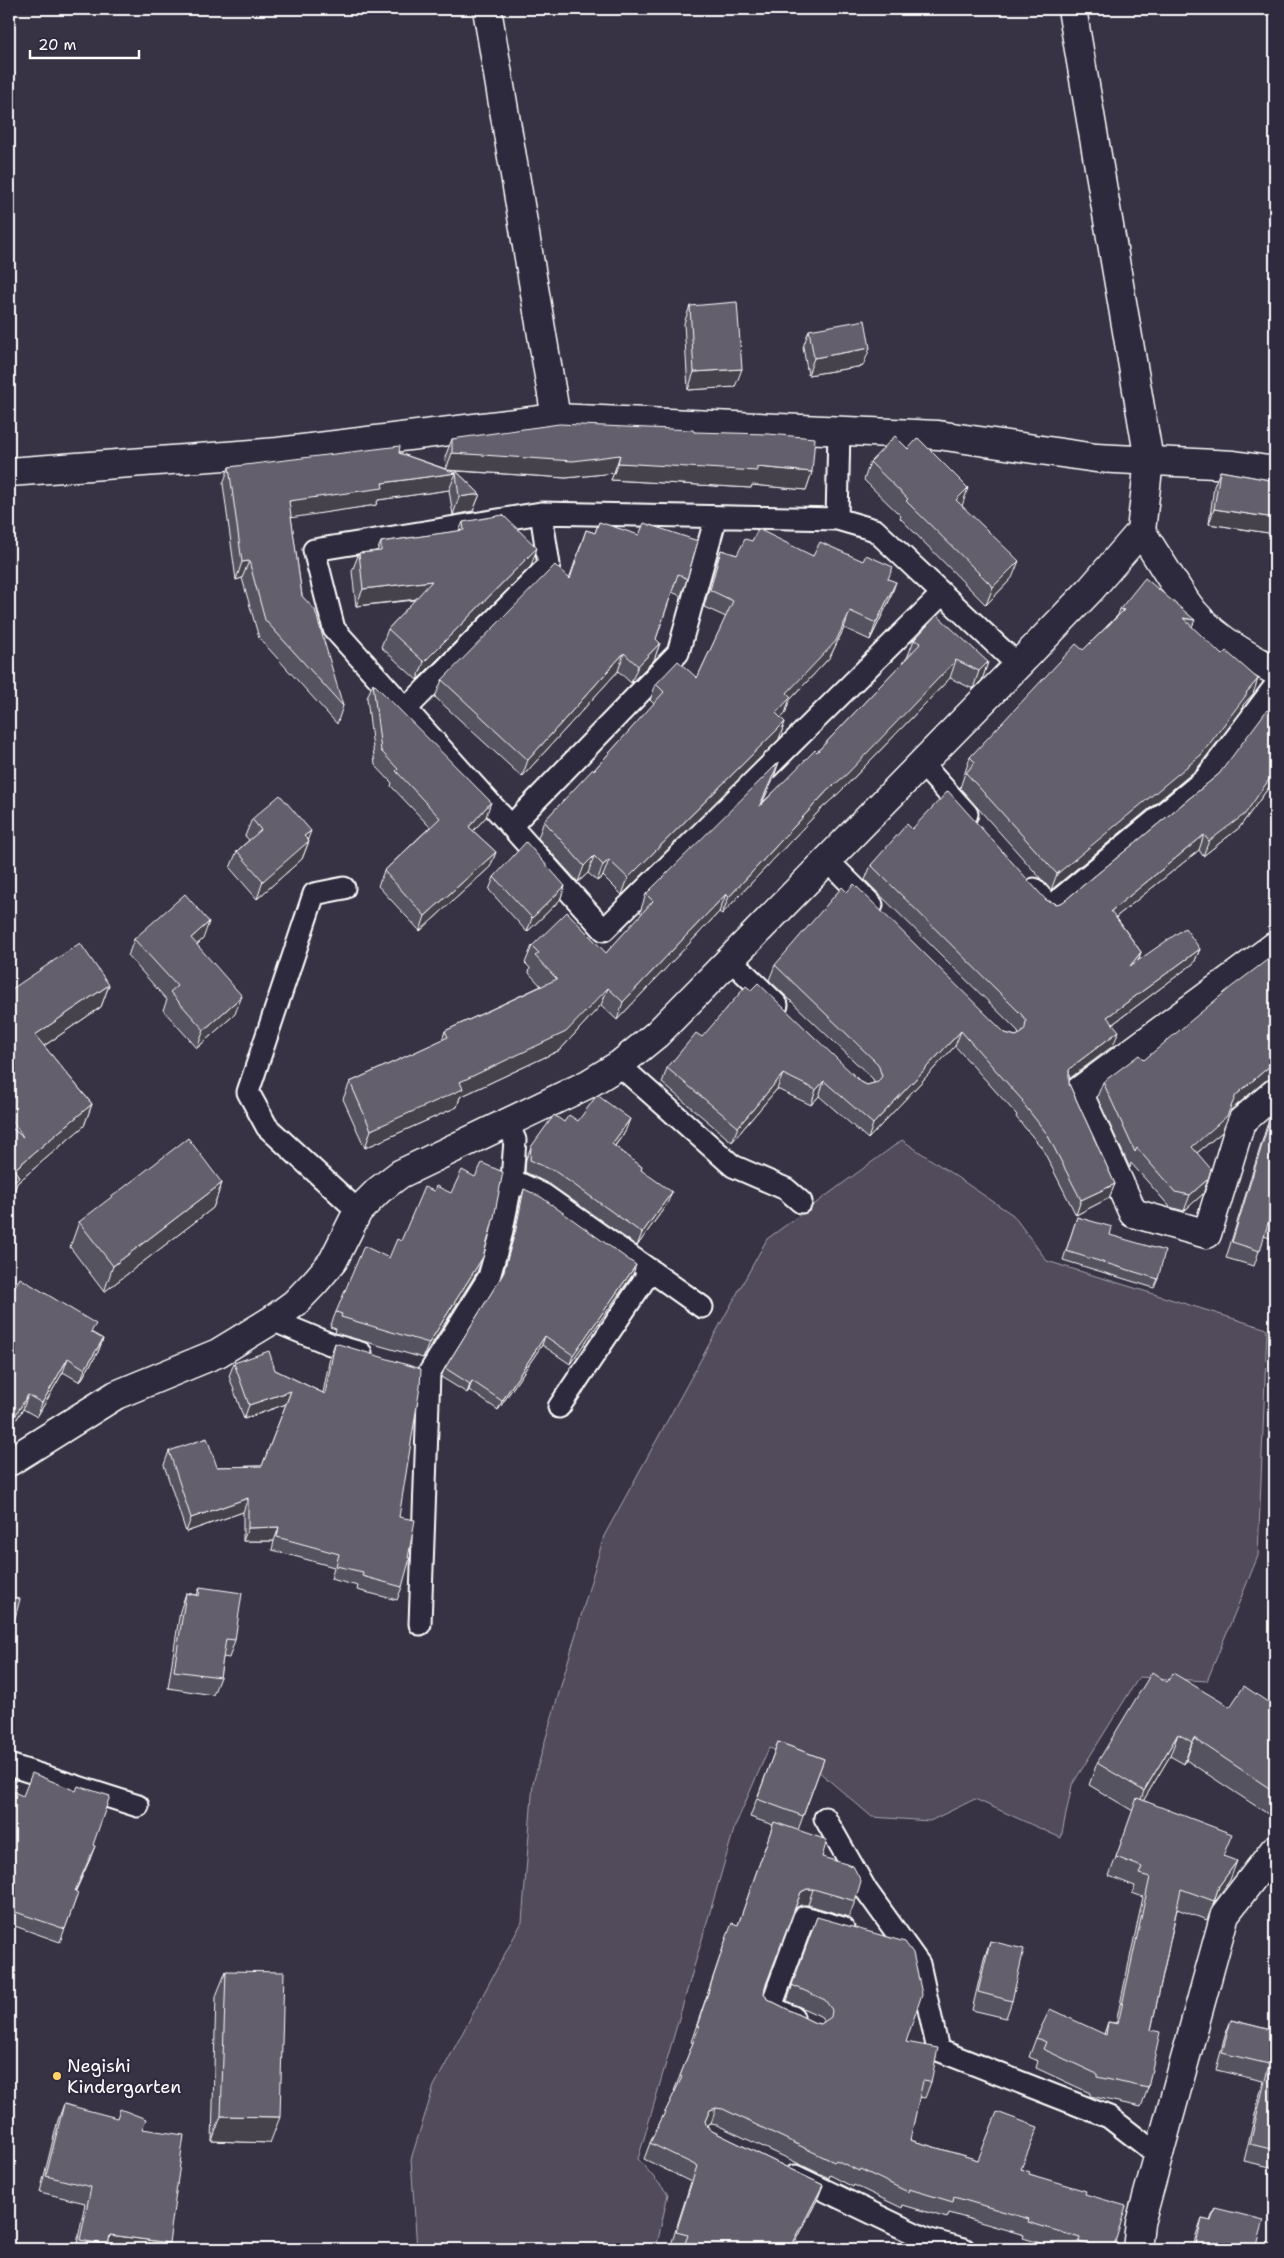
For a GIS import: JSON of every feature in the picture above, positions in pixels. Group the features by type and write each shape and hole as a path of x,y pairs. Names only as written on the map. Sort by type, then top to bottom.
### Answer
{"street":[{"path":"487,9 556,418"},
{"path":"9,1462 116,1395 218,1354 272,1320 295,1303 333,1261 358,1212 379,1190 400,1174 508,1124 588,1084 619,1065 657,1034 731,960 826,859 1018,665 1091,589 1141,532 1149,460 1072,9"},
{"path":"9,472 278,452 556,418 938,435 1096,458 1234,465 1275,471"},
{"path":"1141,532 1186,602 1211,632 1232,647 1275,671"},
{"path":"1275,946 1078,1092 1133,1213 1207,1234 1241,1122 1275,1092"},
{"path":"1138,2249 1140,2223 1225,1914 1275,1849"}],"lane":[{"path":"838,520 839,430"},
{"path":"941,594 604,930 334,629 314,550 541,513 838,520 875,530 1018,665"},
{"path":"406,709 549,565 541,513"},
{"path":"510,826 678,653 716,517"},
{"path":"1018,871 1050,907 1205,779 1275,686"},
{"path":"922,764 979,828"},
{"path":"826,859 889,921"},
{"path":"344,888 314,894 248,1092 267,1126 358,1212"},
{"path":"731,960 794,1020"},
{"path":"619,1065 733,1166 786,1189 800,1202"},
{"path":"420,1624 420,1370 489,1277 501,1235 512,1180 515,1140 508,1124"},
{"path":"512,1180 544,1194 702,1307"},
{"path":"560,1407 651,1270"},
{"path":"272,1320 330,1344 384,1360"},
{"path":"9,1765 138,1806"},
{"path":"825,1818 866,1890 919,1964 938,2050 1109,2117 1158,2155"},
{"path":"814,2027 771,2007 804,1917 906,1946"},
{"path":"775,2166 926,2239 964,2249"}],"shaded area":[{"path":"902,1140 1013,1215 1047,1261 1267,1329 1258,1556 1207,1681 1139,1677 1072,1785 1061,1838 975,1799 930,1821 872,1817 804,1759 769,1748 735,1826 638,2159 668,2194 656,2249 417,2249 411,2159 434,2086 522,1922 533,1783 604,1536 767,1239"}],"building":[{"path":"737,302 742,369 694,372 690,306"},
{"path":"865,320 870,348 814,358 809,330"},
{"path":"559,424 815,438 812,472 757,467 757,471 618,463 620,455 573,461 452,453 452,439"},
{"path":"895,436 908,449 918,438 968,488 956,500 1019,561 993,587 906,501 908,499 870,462"},
{"path":"400,446 399,453 456,473 382,483 383,488 289,501 302,596 315,610 343,706 265,620 249,561 242,562 229,467"},
{"path":"455,470 480,494 459,497"},
{"path":"1220,471 1275,481 1275,518 1214,509"},
{"path":"503,515 537,548 424,662 388,629 432,581 363,589 359,553 381,551 381,542 464,530 463,522"},
{"path":"599,522 639,535 644,523 698,541 687,579 678,574 656,639 660,643 638,666 624,653 528,760 442,680 555,565 570,579 586,530 595,533"},
{"path":"758,529 813,556 820,542 863,561 866,555 893,567 888,579 896,582 876,623 850,611 836,641 787,693 791,697 776,713 785,722 628,878 609,860 603,865 594,856 584,866 544,821 594,770 664,692 656,684 678,661 697,678 733,601 710,590 721,550 737,555 745,539 752,541"},
{"path":"1145,578 1195,620 1183,618 1222,655 1226,651 1258,679 1201,755 1057,874 966,773 975,762 970,757 1076,644 1083,650 1124,610 1120,609"},
{"path":"937,615 988,662 979,671 956,660 847,774 827,791 729,897 726,894 623,1002 608,988 566,1032 460,1082 463,1089 371,1130 350,1082 448,1037 445,1031 557,979 535,956 539,953 532,946 567,912 606,953 653,901 646,894 779,762 759,807 815,750 817,752 921,643 914,640"},
{"path":"373,683 491,802 469,827 496,852 425,916 384,871 440,818 396,771 398,769 381,751"},
{"path":"1267,710 1275,716 1275,771 1245,814 1209,841 1204,835 1111,911 1141,952 1130,966 1185,928 1200,949 1107,1017 1119,1031 1069,1070 1069,1084 1115,1184 1081,1200 1047,1134 1023,1101 961,1031 873,1124 824,1081 816,1090 783,1074 738,1127 667,1068 696,1033 702,1037 746,986 751,990 758,983 861,1082 867,1085 878,1082 882,1076 878,1064 775,965 842,887 847,892 854,884 1005,1033 1016,1036 1022,1033 1026,1021 1022,1015 871,865 907,824 912,829 948,791 1046,900 1057,904 1063,902 1219,774"},
{"path":"280,795 311,831 304,836 309,841 263,881 237,851 261,830 252,819"},
{"path":"526,842 565,886 532,918 494,877"},
{"path":"185,894 209,922 191,938 242,996 204,1030 170,992 177,986 134,939"},
{"path":"80,943 109,985 35,1035 92,1104 15,1169 19,1178 9,1183 9,1126 23,1137 9,1115 9,991"},
{"path":"1275,954 1275,1064 1271,1065 1236,1095 1227,1116 1192,1147 1211,1169 1208,1179 1190,1195 1175,1192 1137,1148 1135,1152 1103,1082 1139,1055 1144,1060 1230,988"},
{"path":"597,1095 630,1119 612,1144 642,1167 641,1170 672,1192 642,1233 556,1172 530,1160 531,1147 554,1115 564,1122 569,1115 578,1121"},
{"path":"1275,1103 1275,1222 1269,1220 1260,1251 1232,1242"},
{"path":"188,1138 222,1183 113,1266 79,1222"},
{"path":"482,1163 503,1172 494,1217 483,1257 429,1343 341,1317 342,1314 336,1312 364,1246 389,1258 397,1239 401,1241 424,1187 434,1191 436,1186 451,1193 462,1170 475,1177"},
{"path":"524,1189 541,1197 636,1265 573,1355 545,1336 502,1401 472,1381 470,1384 445,1368 503,1274 516,1229"},
{"path":"1077,1217 1112,1227 1110,1235 1165,1251 1158,1279 1066,1251"},
{"path":"20,1278 96,1324 91,1332 103,1339 85,1369 68,1358 42,1403 28,1395 13,1419 9,1416 9,1296"},
{"path":"335,1343 421,1369 420,1387 399,1517 415,1520 408,1558 410,1558 402,1587 362,1576 363,1572 336,1566 339,1554 277,1537 279,1527 248,1528 248,1498 191,1518 169,1451 207,1438 217,1467 262,1466 291,1391 249,1405 234,1363 269,1351 275,1370 325,1394"},
{"path":"200,1587 242,1593 235,1640 226,1639 220,1677 174,1671 186,1593 199,1596"},
{"path":"9,1596 20,1599 9,1641"},
{"path":"1152,1672 1167,1682 1173,1673 1230,1707 1244,1686 1275,1707 1275,1792 1194,1738 1192,1742 1178,1734 1144,1791 1097,1763"},
{"path":"778,1742 824,1759 803,1816 757,1799"},
{"path":"32,1773 76,1791 78,1786 110,1796 93,1845 95,1846 75,1891 78,1893 65,1929 10,1910 9,1913 9,1790 23,1796"},
{"path":"1137,1798 1232,1834 1223,1856 1237,1861 1219,1886 1214,1901 1181,1889 1151,2030 1160,2032 1148,2088 1097,2077 1097,2074 1043,2049 1046,2042 1036,2038 1050,2009 1106,2035 1108,2022 1118,2024 1150,1877 1139,1874 1142,1867 1116,1857"},
{"path":"774,1822 827,1840 822,1857 853,1866 861,1881 855,1901 813,1889 801,1892 765,1987 764,1993 767,1999 815,2023 821,2024 831,2017 832,2010 825,2000 792,1985 817,1917 905,1942 913,1953 922,1994 906,2042 938,2048 931,2082 923,2081 910,2140 978,2160 997,2112 1038,2127 1021,2169 1030,2172 1029,2174 1086,2191 1085,2194 1126,2206 1113,2249 1079,2242 1080,2238 1028,2222 1029,2219 954,2197 953,2202 909,2189 908,2192 860,2169 859,2171 836,2160 834,2162 723,2109 716,2108 710,2110 705,2121 707,2127 712,2131 823,2185 790,2249 683,2249 688,2235 676,2232 697,2166 650,2143 682,2077 680,2076 699,2027 697,2026 726,1939 732,1923 738,1925"},
{"path":"990,1941 1024,1949 1012,2001 978,1992"},
{"path":"226,1971 284,1972 280,2117 221,2116"},
{"path":"1231,2020 1275,2031 1275,2150 1250,2144 1269,2064 1222,2053"},
{"path":"64,2104 117,2118 120,2109 146,2119 142,2129 184,2135 169,2243 110,2235 108,2245 80,2240 91,2187 46,2176"},
{"path":"1215,2208 1264,2220 1256,2249 1195,2249 1202,2219 1211,2221"}],"place":[{"name":"Negishi Kindergarten","path":"57,2076"}]}
